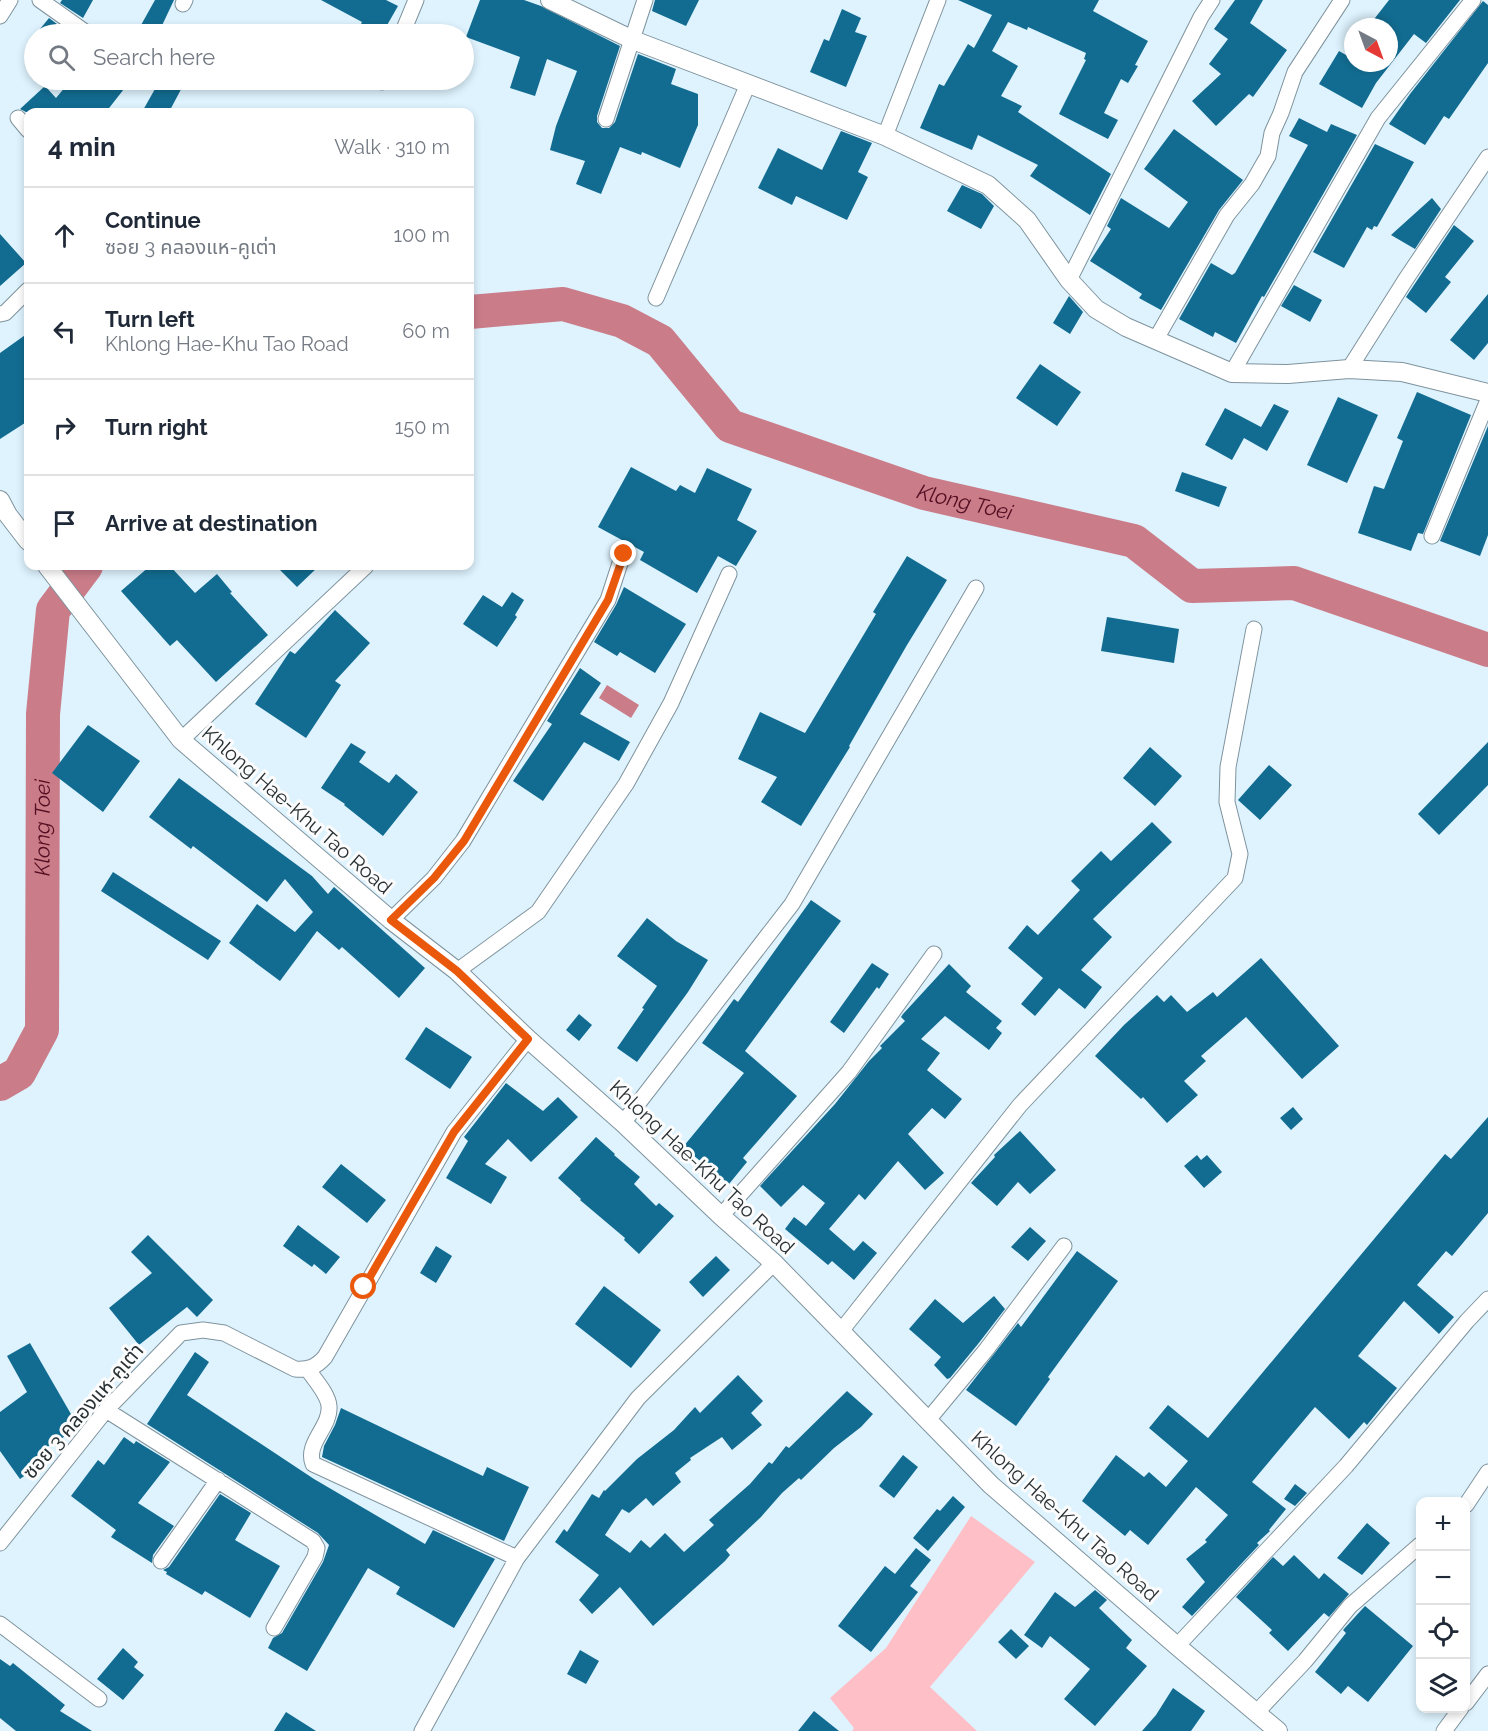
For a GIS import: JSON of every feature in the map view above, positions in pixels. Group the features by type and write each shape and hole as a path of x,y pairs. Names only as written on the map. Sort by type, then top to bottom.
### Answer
{"street":[{"path":"0,16 10,0"},
{"path":"40,0 74,24"},
{"path":"406,24 416,0"},
{"path":"549,0 633,40 885,136 988,185 1027,220 1069,280 1096,309 1126,327 1232,374 1288,374 1349,369 1402,372 1488,393"},
{"path":"606,119 645,0"},
{"path":"885,136 938,0"},
{"path":"1069,280 1212,0"},
{"path":"1156,339 1227,215 1252,184 1268,156 1272,133 1295,72 1342,0"},
{"path":"1232,374 1378,118 1473,0"},
{"path":"656,298 748,84"},
{"path":"1349,369 1488,157"},
{"path":"0,314 5,313 24,294"},
{"path":"1432,536 1488,400"},
{"path":"3,514 24,537"},
{"path":"391,920 434,878 464,841 608,600 624,554"},
{"name":"Khlong Hae-Khu Tao Road","path":"50,570 181,740 391,920 457,971 528,1039 623,1123 774,1263 991,1485 1278,1731"},
{"path":"181,740 362,570"},
{"path":"457,971 538,912 613,804 671,703 729,574"},
{"path":"623,1123 792,904 976,588"},
{"path":"841,1331 1020,1105 1235,878 1240,854 1227,802 1228,767 1254,630"},
{"path":"721,1216 849,1072 934,954"},
{"path":"517,1558 313,1464 311,1452 328,1418 329,1407 326,1398 308,1370 317,1365 325,1356 454,1132 528,1039"},
{"path":"928,1420 986,1350 1064,1246"},
{"path":"422,1731 517,1558 638,1398 774,1263"},
{"path":"1177,1646 1346,1466 1488,1299"},
{"name":"ซอย 3 คลองแห-คูเต่า","path":"0,1542 106,1410 181,1333 203,1330 224,1333 295,1369 308,1370"},
{"path":"106,1410 314,1541 317,1548 315,1557 274,1628"},
{"path":"1470,1499 1488,1472"},
{"path":"161,1561 218,1480"},
{"path":"1256,1713 1305,1661 1350,1606 1416,1548"},
{"path":"0,1624 99,1699"},
{"path":"1470,1698 1488,1674"},
{"path":"1444,1731 1457,1713"}],"shaded area":[{"path":"607,685 639,705 631,718 599,698"},
{"path":"971,1516 1035,1562 930,1687 977,1731 852,1731 854,1728 830,1698 886,1648"}],"building":[{"path":"62,0 93,0 83,18 60,3"},
{"path":"155,0 174,0 163,24 142,24"},
{"path":"321,0 386,0 398,6 388,24 361,24 362,22"},
{"path":"480,0 524,0 541,6 620,46 597,116 597,122 602,128 609,128 615,122 638,54 676,69 671,84 698,94 698,125 680,168 642,152 641,155 620,147 601,194 576,184 585,161 550,150 556,126 577,71 547,59 535,96 510,88 520,57 474,40 474,24 471,24"},
{"path":"655,0 699,0 686,26 652,11"},
{"path":"958,0 1099,0 1093,11 1148,41 1128,83 1121,79 1104,113 1118,120 1108,139 1059,114 1086,60 1084,59 1086,53 1028,27 1027,30 1008,22 992,51 1018,66 1001,96 1022,106 1018,112 1111,174 1090,215 1030,176 1038,165 978,135 972,150 920,128 939,84 944,86 968,44 974,48 992,15"},
{"path":"1235,0 1263,0 1250,23 1287,50 1253,97 1249,94 1216,126 1192,101 1221,74 1209,64 1228,39 1214,29"},
{"path":"1389,0 1460,0 1426,43 1414,34 1398,55 1398,18 1375,18"},
{"path":"1483,1 1488,5 1488,63 1449,119 1444,116 1425,145 1389,124"},
{"path":"842,9 861,18 855,32 867,36 846,87 810,72 824,39 829,41"},
{"path":"49,18 57,24 44,24"},
{"path":"1339,51 1344,54 1344,72 1385,72 1362,108 1319,84"},
{"path":"41,90 49,90 56,98 63,90 123,90 109,108 24,108 24,111 20,109"},
{"path":"154,90 181,90 171,108 144,108"},
{"path":"1299,118 1327,132 1331,124 1357,135 1236,343 1215,332 1213,337 1179,319 1211,263 1232,275 1235,273 1308,145 1289,136"},
{"path":"1174,129 1243,180 1219,210 1161,310 1139,298 1142,294 1090,261 1111,229 1107,226 1121,198 1169,228 1188,202 1144,169"},
{"path":"841,131 872,143 858,172 868,177 847,220 796,196 792,205 758,188 778,148 822,170"},
{"path":"1375,144 1414,162 1377,227 1374,226 1372,230 1367,227 1344,268 1313,252"},
{"path":"962,185 982,194 994,206 981,229 947,211"},
{"path":"1432,198 1441,209 1415,249 1391,235"},
{"path":"1454,225 1474,241 1445,277 1451,282 1426,313 1406,297"},
{"path":"0,234 24,261 24,265 0,286"},
{"path":"1294,285 1322,300 1310,322 1281,306"},
{"path":"1488,294 1488,343 1474,360 1450,340"},
{"path":"1069,296 1083,312 1070,334 1053,323"},
{"path":"24,336 24,424 0,439 0,353"},
{"path":"1040,364 1081,392 1057,426 1016,398"},
{"path":"1417,392 1471,415 1423,534 1418,533 1411,551 1358,533 1374,486 1384,489 1403,441 1397,438"},
{"path":"1338,397 1378,415 1347,483 1307,465"},
{"path":"1274,404 1289,411 1267,451 1244,438 1232,460 1205,445 1225,408 1261,427"},
{"path":"1488,426 1488,535 1480,556 1440,541"},
{"path":"631,467 676,491 680,485 695,493 707,468 752,489 737,520 757,531 736,566 718,556 697,593 640,560 644,552 598,527"},
{"path":"1182,472 1227,487 1219,507 1175,491"},
{"path":"907,556 947,580 907,645 850,747 801,826 761,802 777,777 738,759 760,712 805,733 876,614 873,612"},
{"path":"145,570 174,570 195,593 217,574 232,592 230,593 268,635 216,682 177,640 170,646 121,591"},
{"path":"280,570 315,570 297,587"},
{"path":"624,587 686,624 655,673 620,652 617,656 594,642"},
{"path":"512,592 524,600 515,615 517,617 497,647 463,624 483,595 502,607"},
{"path":"335,610 370,643 335,681 341,685 306,738 255,704 290,651 295,654"},
{"path":"1107,617 1179,629 1174,663 1101,651"},
{"path":"580,668 601,683 580,714 630,742 619,761 584,742 543,801 513,781 552,724 547,721"},
{"path":"88,725 140,761 103,812 52,773"},
{"path":"1488,742 1488,785 1439,835 1418,814"},
{"path":"351,743 366,752 359,762 389,783 396,774 418,792 383,836 345,804 321,788"},
{"path":"1150,747 1182,776 1155,806 1123,778"},
{"path":"1269,765 1292,785 1260,820 1238,800"},
{"path":"179,778 312,876 328,894 334,887 425,968 399,998 342,947 339,950 317,931 280,981 229,943 257,904 295,932 313,912 285,879 267,902 193,846 191,849 149,817"},
{"path":"1152,822 1172,842 1093,919 1112,937 1081,970 1102,987 1085,1009 1059,988 1035,1016 1021,1004 1043,978 1008,948 1027,925 1038,935 1080,890 1071,881 1101,851 1111,861"},
{"path":"113,872 221,941 208,960 101,891"},
{"path":"811,900 841,921 745,1051 797,1096 743,1158 747,1162 729,1184 683,1147 744,1073 702,1043 734,999 738,1002"},
{"path":"647,918 676,941 708,960 688,992 637,1062 617,1048 657,986 617,956"},
{"path":"1261,958 1339,1046 1302,1079 1246,1017 1201,1056 1206,1061 1184,1081 1198,1095 1167,1123 1143,1097 1141,1099 1095,1056 1157,995 1164,1002 1171,995 1187,1012 1213,992 1217,997"},
{"path":"872,963 889,974 844,1033 830,1022"},
{"path":"949,964 971,986 966,992 1002,1021 996,1028 1002,1033 989,1050 945,1016 921,1039 940,1053 927,1070 962,1099 945,1119 932,1108 908,1134 944,1173 925,1190 898,1161 865,1200 859,1194 829,1229 854,1251 863,1241 877,1253 854,1280 832,1261 828,1265 785,1229 794,1217 806,1226 825,1203 803,1185 781,1207 760,1186 835,1104 882,1048 880,1046 905,1021 901,1017 903,1014"},
{"path":"579,1014 592,1025 579,1041 566,1030"},
{"path":"426,1027 472,1057 450,1089 405,1059"},
{"path":"506,1083 543,1111 558,1097 578,1117 531,1162 508,1139 485,1164 507,1177 491,1204 446,1178 468,1141 464,1137"},
{"path":"1293,1107 1303,1119 1291,1130 1280,1118"},
{"path":"1488,1117 1488,1213 1452,1256 1446,1251 1417,1285 1454,1317 1439,1334 1404,1301 1358,1356 1397,1388 1367,1425 1364,1422 1349,1439 1315,1407 1252,1482 1286,1509 1270,1531 1257,1543 1259,1545 1192,1616 1182,1607 1205,1582 1186,1559 1207,1542 1205,1540 1228,1515 1196,1487 1148,1545 1130,1530 1125,1536 1082,1501 1116,1455 1144,1477 1149,1472 1166,1487 1188,1461 1149,1428 1168,1405 1208,1438 1445,1154 1451,1159"},
{"path":"1020,1131 1056,1170 1030,1194 1018,1182 997,1206 971,1183 995,1157 994,1155"},
{"path":"596,1137 640,1177 634,1184 656,1206 659,1203 674,1216 639,1254 624,1240 625,1238 558,1178"},
{"path":"1197,1155 1201,1160 1207,1155 1222,1172 1204,1188 1184,1166"},
{"path":"341,1164 386,1200 367,1223 322,1187"},
{"path":"298,1225 340,1257 326,1274 314,1264 312,1267 283,1246"},
{"path":"1030,1227 1046,1241 1028,1261 1011,1247"},
{"path":"148,1235 213,1300 197,1317 187,1307 139,1345 109,1308 152,1273 131,1252"},
{"path":"436,1246 452,1256 436,1283 420,1273"},
{"path":"1077,1251 1118,1281 1048,1377 1050,1379 1016,1426 966,1390 1018,1323 1021,1327"},
{"path":"716,1256 730,1270 703,1297 689,1282"},
{"path":"604,1286 661,1330 631,1368 575,1324"},
{"path":"994,1296 1005,1309 947,1379 934,1365 941,1357 909,1329 935,1299 963,1323"},
{"path":"30,1343 79,1428 42,1450 49,1458 20,1479 0,1451 0,1412 27,1392 7,1356"},
{"path":"195,1352 209,1362 187,1395 314,1479 425,1544 433,1530 495,1559 454,1628 396,1594 400,1587 368,1568 307,1671 268,1648 273,1638 282,1633 323,1562 329,1545 318,1533 147,1424"},
{"path":"738,1375 763,1401 751,1413 762,1425 732,1450 722,1437 690,1458 691,1460 675,1473 681,1482 653,1506 646,1498 629,1513 622,1509 605,1535 630,1553 641,1540 650,1548 665,1533 684,1552 714,1525 709,1520 750,1484 769,1462 772,1464 786,1446 789,1448 847,1391 873,1414 801,1480 799,1478 782,1493 761,1517 726,1550 730,1555 725,1561 653,1626 620,1587 592,1614 579,1600 599,1575 555,1542 564,1529 567,1532 592,1494 599,1498 604,1490 637,1459 674,1430 695,1407 700,1413"},
{"path":"341,1408 483,1476 487,1467 529,1487 504,1541 322,1457 324,1446"},
{"path":"124,1437 134,1444 136,1441 170,1462 138,1503 174,1526 153,1555 152,1563 111,1537 116,1530 71,1496 98,1460 104,1465"},
{"path":"903,1455 918,1467 894,1498 879,1486"},
{"path":"1295,1484 1307,1493 1295,1506 1284,1499"},
{"path":"220,1494 251,1513 235,1540 280,1566 250,1618 205,1591 202,1595 163,1570 169,1567"},
{"path":"953,1496 965,1507 928,1551 913,1538 937,1509 940,1511"},
{"path":"1367,1523 1390,1543 1362,1575 1337,1558"},
{"path":"916,1548 931,1560 910,1586 918,1592 871,1652 838,1626 885,1566 895,1574"},
{"path":"1294,1555 1319,1579 1324,1573 1349,1594 1329,1617 1324,1613 1288,1651 1269,1633 1272,1630 1236,1597 1273,1557 1283,1566"},
{"path":"1095,1590 1107,1600 1099,1608 1132,1640 1126,1648 1147,1666 1095,1726 1064,1699 1090,1669 1050,1636 1042,1648 1024,1635 1055,1592 1075,1607"},
{"path":"1365,1606 1413,1646 1368,1702 1348,1686 1341,1694 1315,1672 1346,1633 1343,1630"},
{"path":"1011,1629 1029,1646 1016,1659 998,1642"},
{"path":"123,1648 138,1662 134,1667 144,1675 123,1700 97,1679"},
{"path":"580,1650 599,1661 586,1684 567,1674"},
{"path":"0,1659 10,1666 13,1663 65,1705 60,1711 92,1731 16,1731 0,1718"},
{"path":"1173,1688 1205,1711 1191,1731 1142,1731 1156,1715"},
{"path":"814,1711 839,1731 798,1731"},
{"path":"286,1712 316,1731 274,1731"}],"waterway":[{"name":"Klong Toei","path":"474,312 563,304 622,321 660,341 730,426 924,493 1134,541 1192,586 1294,583 1488,650"},
{"name":"Klong Toei","path":"0,1084 19,1073 42,1030 43,714 53,610 83,570"}],"route":[{"path":"364,1287 454,1132 528,1039 457,971 391,920 434,878 464,841 608,600 624,554"}]}
